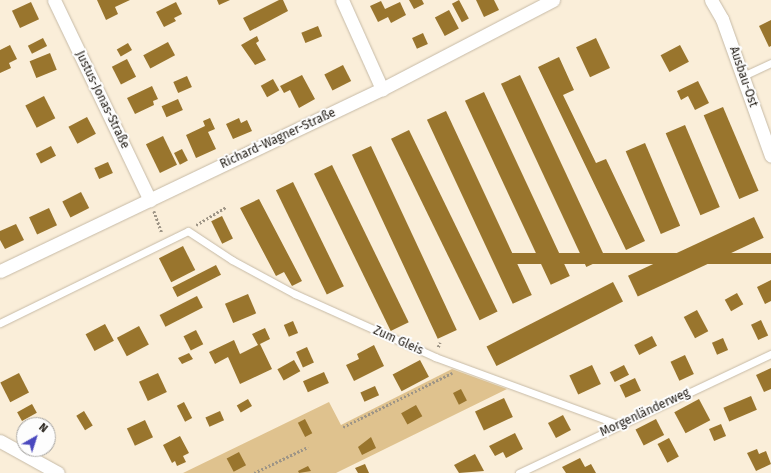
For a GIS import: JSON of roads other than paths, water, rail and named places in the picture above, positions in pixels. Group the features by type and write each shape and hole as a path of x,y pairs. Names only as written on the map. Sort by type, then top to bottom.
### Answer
{"street":[{"name":"Justus-Jonas-Straße","path":"54,0 150,200"},
{"path":"342,0 382,89"},
{"name":"Richard-Wagner-Straße","path":"0,271 382,89 553,0"},
{"name":"Ausbau-Ost","path":"711,0 722,19 771,156"},
{"path":"0,441 58,473"}],"lane":[{"path":"743,76 771,63"},
{"name":"Zum Gleis","path":"0,323 188,231 232,260 295,294 463,368 620,425"},
{"name":"Morgenländerweg","path":"519,473 771,354"}]}
